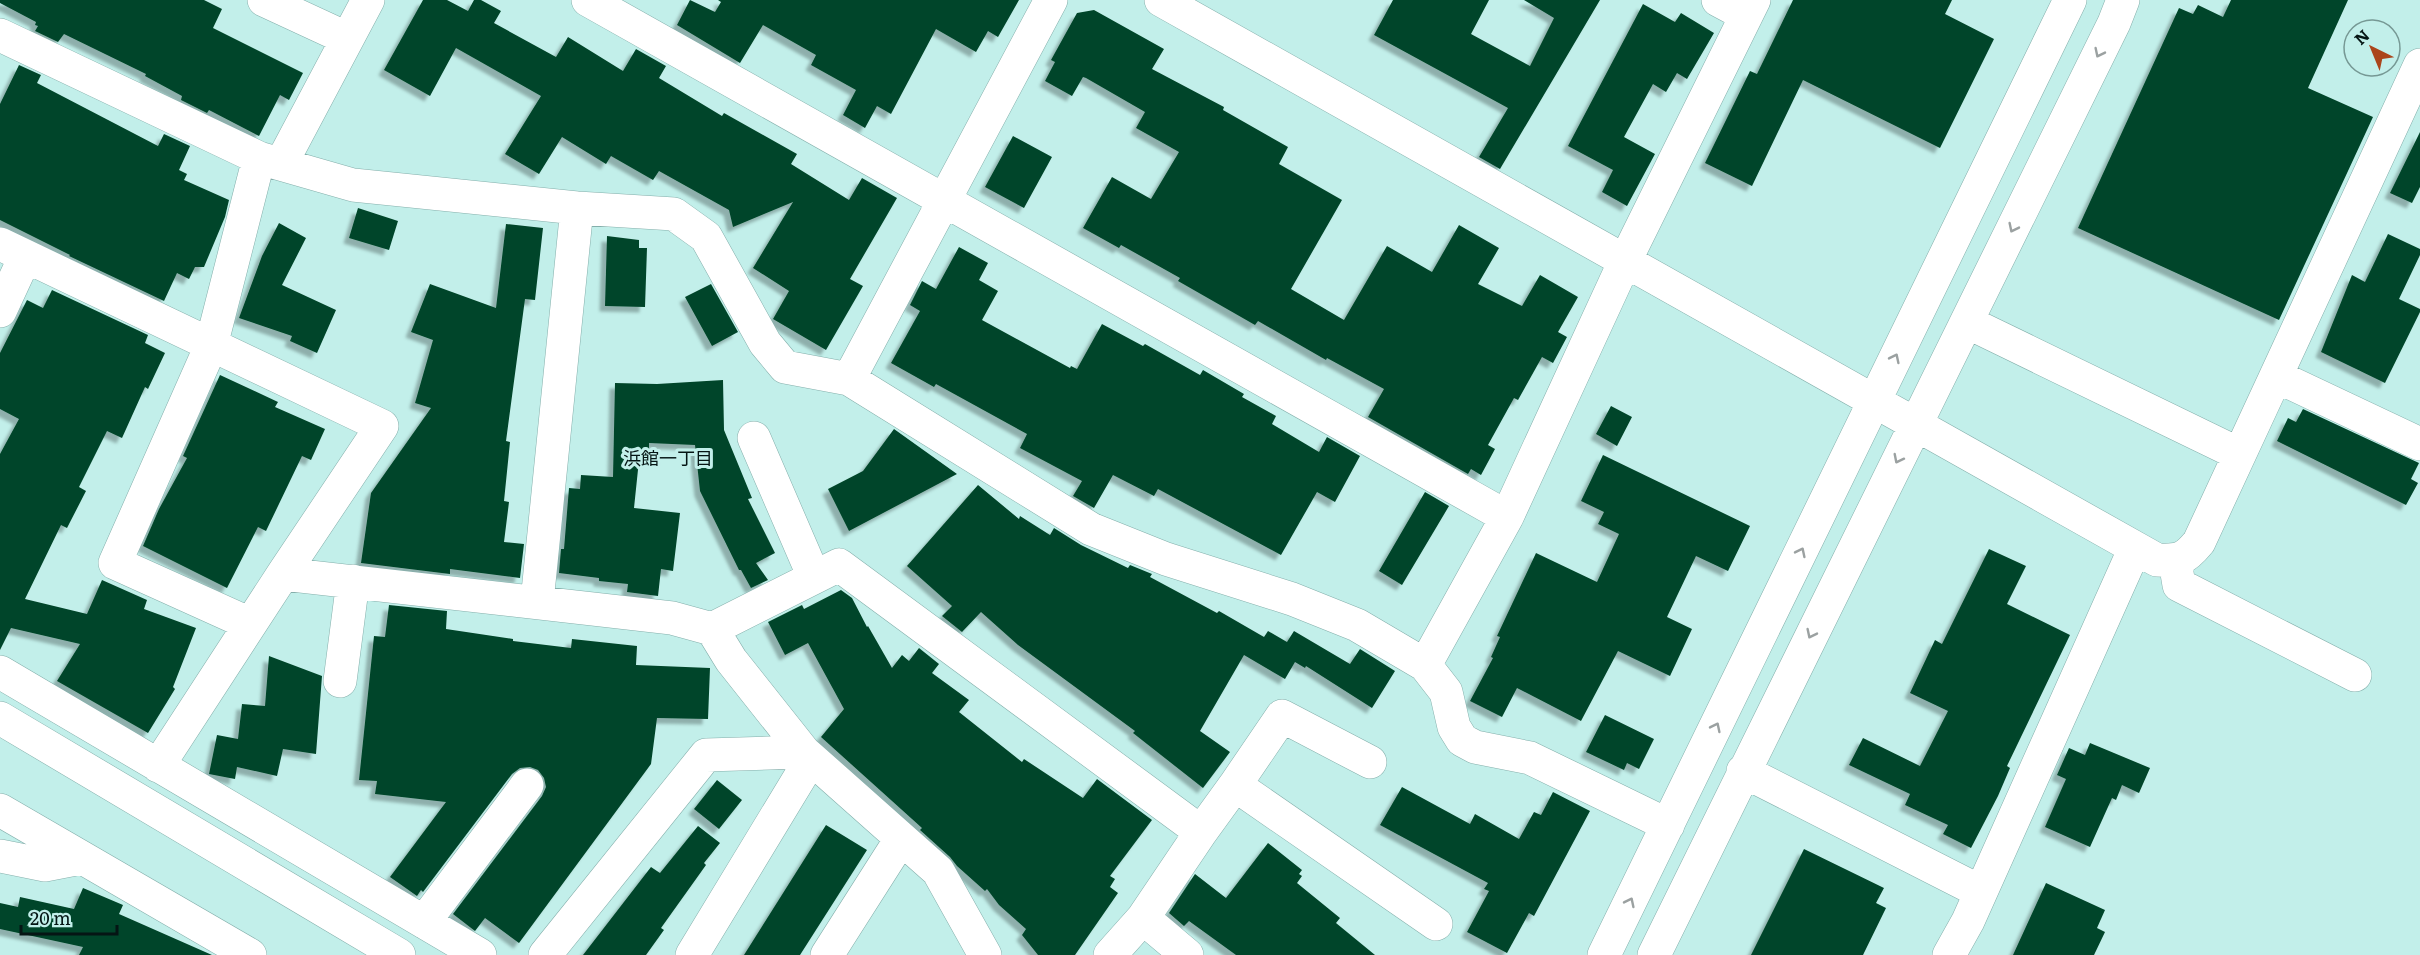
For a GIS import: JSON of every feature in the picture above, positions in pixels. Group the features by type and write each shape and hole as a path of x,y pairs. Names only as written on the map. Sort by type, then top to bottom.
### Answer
{"street":[{"path":"264,0 346,38"},
{"path":"250,624 115,563 211,346 270,161 368,0"},
{"path":"588,0 1507,517"},
{"path":"849,379 1051,0"},
{"path":"1161,0 1624,261 1832,375 1874,402 1916,423 2135,548 2157,560 2175,561 2188,555 2199,542 2420,65"},
{"path":"1604,955 2070,0"},
{"path":"1654,955 2114,23 2123,0"},
{"path":"1425,665 1507,517 1740,5"},
{"path":"0,35 270,161 353,185 577,208 674,214 706,237 765,343 785,367 849,379 1091,529 1166,558 1292,599 1357,625 1425,665 1446,692 1454,727 1462,740 1475,747 1530,758 1668,825"},
{"path":"537,602 577,208"},
{"path":"0,311 13,250 382,426 158,766"},
{"path":"1967,322 2240,454"},
{"path":"2276,376 2420,444"},
{"path":"754,438 814,577"},
{"path":"1949,955 1981,892 2135,548"},
{"path":"2175,561 2179,585 2355,675"},
{"path":"283,573 672,618 712,629 839,565 1201,832"},
{"path":"340,681 353,581"},
{"path":"712,629 731,660 808,755 938,872 985,955"},
{"path":"0,672 480,955"},
{"path":"1110,955 1143,918 1282,716 1370,762"},
{"path":"0,718 399,955"},
{"path":"545,955 706,755 808,755"},
{"path":"692,955 808,755"},
{"path":"1743,771 1981,892"},
{"path":"424,922 527,785"},
{"path":"1235,785 1436,924"},
{"path":"0,810 250,955"},
{"path":"828,955 901,838"},
{"path":"0,856 45,865 81,858"},
{"path":"1143,918 1187,955"}],"building":[{"path":"0,0 204,0 222,9 213,28 303,73 289,100 280,95 259,136 209,110 207,113 181,100 182,96 145,76 146,74 64,34 58,42 35,31 38,26 35,25 36,22 0,3"},
{"path":"423,0 447,0 468,11 474,0 481,0 501,11 494,23 556,57 568,37 623,71 636,49 666,66 659,78 722,116 724,113 797,154 791,164 849,200 862,178 897,198 850,279 863,286 826,350 773,319 789,291 753,268 793,202 733,227 729,210 659,171 653,180 611,156 606,164 562,137 539,174 505,154 541,96 456,48 430,96 384,70"},
{"path":"690,0 715,12 721,2 718,0 1019,0 998,37 988,31 976,52 936,29 891,114 877,106 865,128 843,115 856,90 811,65 816,55 763,25 740,63 677,25"},
{"path":"1393,0 1489,0 1471,34 1530,66 1554,18 1524,0 1600,0 1500,169 1479,157 1508,108 1374,35"},
{"path":"1793,0 1952,0 1945,14 1994,39 1940,148 1803,80 1752,186 1705,163 1750,71 1757,74"},
{"path":"2231,0 2348,0 2308,88 2373,117 2279,320 2078,228 2179,8 2193,14 2198,5 2223,17"},
{"path":"1643,4 1675,22 1681,13 1714,33 1687,79 1677,73 1666,92 1653,84 1624,137 1655,154 1627,206 1602,192 1613,170 1568,146"},
{"path":"1094,10 1164,49 1152,69 1224,107 1223,110 1288,147 1279,164 1342,200 1291,289 1344,320 1387,246 1432,272 1459,225 1499,248 1478,284 1522,306 1540,275 1578,297 1558,332 1567,337 1553,363 1542,357 1518,400 1514,398 1488,445 1495,449 1481,475 1471,469 1468,474 1368,417 1384,389 1327,358 1326,360 1258,321 1255,325 1178,281 1180,278 1121,245 1119,248 1083,228 1112,177 1151,199 1179,152 1136,128 1145,112 1086,78 1083,77 1072,96 1045,81 1055,62 1051,60 1077,13"},
{"path":"19,65 41,75 37,83 158,146 164,134 190,146 179,170 187,174 184,180 229,200 225,217 204,267 195,267 189,279 177,273 164,301 0,220 0,104"},
{"path":"2420,132 2420,187 2412,203 2390,193"},
{"path":"1013,136 1052,157 1024,208 985,187"},
{"path":"358,208 398,221 389,250 349,238"},
{"path":"279,223 306,238 282,285 336,310 317,353 290,341 292,336 239,318 262,256"},
{"path":"506,224 543,228 535,300 525,299 506,441 510,442 504,501 509,502 504,542 524,544 520,578 450,569 450,574 361,563 371,493 431,408 415,403 433,340 411,332 430,284 496,308"},
{"path":"2388,234 2420,249 2420,255 2399,299 2420,309 2420,312 2385,383 2321,352 2352,275 2365,282"},
{"path":"607,236 639,240 639,248 647,248 645,307 605,306"},
{"path":"959,247 988,263 979,280 998,291 982,320 1070,368 1071,366 1077,369 1102,324 1143,346 1145,344 1200,375 1203,370 1244,394 1242,397 1276,416 1272,424 1319,452 1327,437 1360,456 1335,502 1317,492 1281,555 1158,489 1154,496 1113,475 1094,508 1073,496 1082,481 1020,448 1027,434 936,384 934,387 891,363 920,311 910,305 922,281 936,289"},
{"path":"711,284 738,332 712,346 685,297"},
{"path":"52,290 148,335 145,343 165,353 148,389 145,387 122,438 107,431 79,487 86,491 67,528 61,525 25,599 87,614 102,580 147,600 144,609 196,628 173,687 175,689 148,733 57,681 80,644 11,628 0,650 0,454 19,419 0,409 0,353 27,300 43,308"},
{"path":"220,375 278,402 275,407 325,429 311,460 302,456 266,531 258,527 227,588 143,546 159,509 187,458 183,456"},
{"path":"723,380 724,430 752,498 748,499 775,553 756,563 768,580 751,588 739,570 700,491 695,445 649,443 649,460 639,460 634,508 680,513 673,571 661,569 658,596 627,592 628,584 559,573 561,549 564,549 569,488 580,489 581,475 613,477 615,383 657,384"},
{"path":"1611,406 1632,417 1617,446 1596,434"},
{"path":"2303,409 2419,463 2411,479 2418,483 2406,505 2277,441 2288,418 2296,422"},
{"path":"894,429 957,474 849,531 828,489 863,471"},
{"path":"1603,455 1750,526 1728,571 1696,556 1667,617 1692,629 1670,676 1618,651 1581,721 1517,688 1502,717 1470,701 1493,658 1491,657 1500,637 1497,636 1536,553 1597,582 1619,534 1598,524 1604,512 1581,501"},
{"path":"978,485 1019,519 1020,516 1050,535 1054,528 1081,545 1128,568 1130,565 1152,574 1150,577 1217,613 1219,611 1264,637 1268,631 1287,642 1294,631 1350,664 1360,649 1395,671 1372,708 1306,666 1305,668 1295,662 1285,679 1244,655 1200,731 1230,752 1203,788 1133,733 1135,731 1018,645 981,612 962,632 942,616 952,606 907,566"},
{"path":"1425,492 1449,506 1402,585 1379,571"},
{"path":"1989,549 2026,566 2007,604 2070,635 2007,766 2010,768 1998,796 1971,848 1943,834 1948,825 1905,805 1910,794 1849,765 1863,738 1920,766 1948,711 1910,693 1935,640 1942,644"},
{"path":"841,590 852,598 892,668 902,655 909,661 919,648 939,664 932,673 969,700 959,712 1022,762 1024,759 1083,798 1097,779 1152,820 1110,876 1115,879 1110,887 1118,893 1075,955 1038,955 1022,935 1026,929 999,905 987,889 985,891 957,866 920,830 922,828 821,737 844,709 808,643 785,655 768,622 802,605 804,609"},
{"path":"389,605 447,611 446,629 571,648 572,639 637,646 636,665 710,668 708,719 657,718 651,764 519,943 485,918 475,931 453,914 542,796 546,787 544,778 538,770 530,767 520,768 512,774 423,892 421,890 417,896 390,877 446,802 375,794 377,781 359,780 374,636 385,637"},
{"path":"269,656 322,676 316,754 283,749 277,776 237,767 235,779 209,774 217,735 238,739 242,704 265,706"},
{"path":"1605,715 1654,739 1639,769 1627,763 1624,770 1586,752"},
{"path":"2090,743 2150,768 2139,793 2122,785 2116,800 2112,798 2090,847 2045,827 2066,779 2057,775 2069,748 2085,755"},
{"path":"717,780 742,800 719,829 694,809"},
{"path":"1402,787 1470,824 1475,814 1519,839 1534,812 1541,815 1553,792 1590,811 1534,916 1529,913 1507,953 1467,932 1489,891 1484,889 1488,883 1380,825"},
{"path":"826,825 867,850 800,955 744,955"},
{"path":"698,826 720,843 661,928 664,930 646,955 583,955 651,867 660,873"},
{"path":"1268,843 1302,870 1299,874 1302,876 1297,883 1340,918 1336,923 1375,955 1236,955 1189,921 1184,926 1169,913 1195,874 1226,898"},
{"path":"1804,849 1884,888 1876,903 1886,908 1863,955 1751,955"},
{"path":"2046,883 2105,910 2097,928 2105,932 2094,955 2013,955"},
{"path":"83,888 123,905 119,914 212,955 79,955 83,947 0,929 0,903 18,907 20,897 74,909"}],"district":[{"name":"浜館一丁目","path":"668,457"}]}
